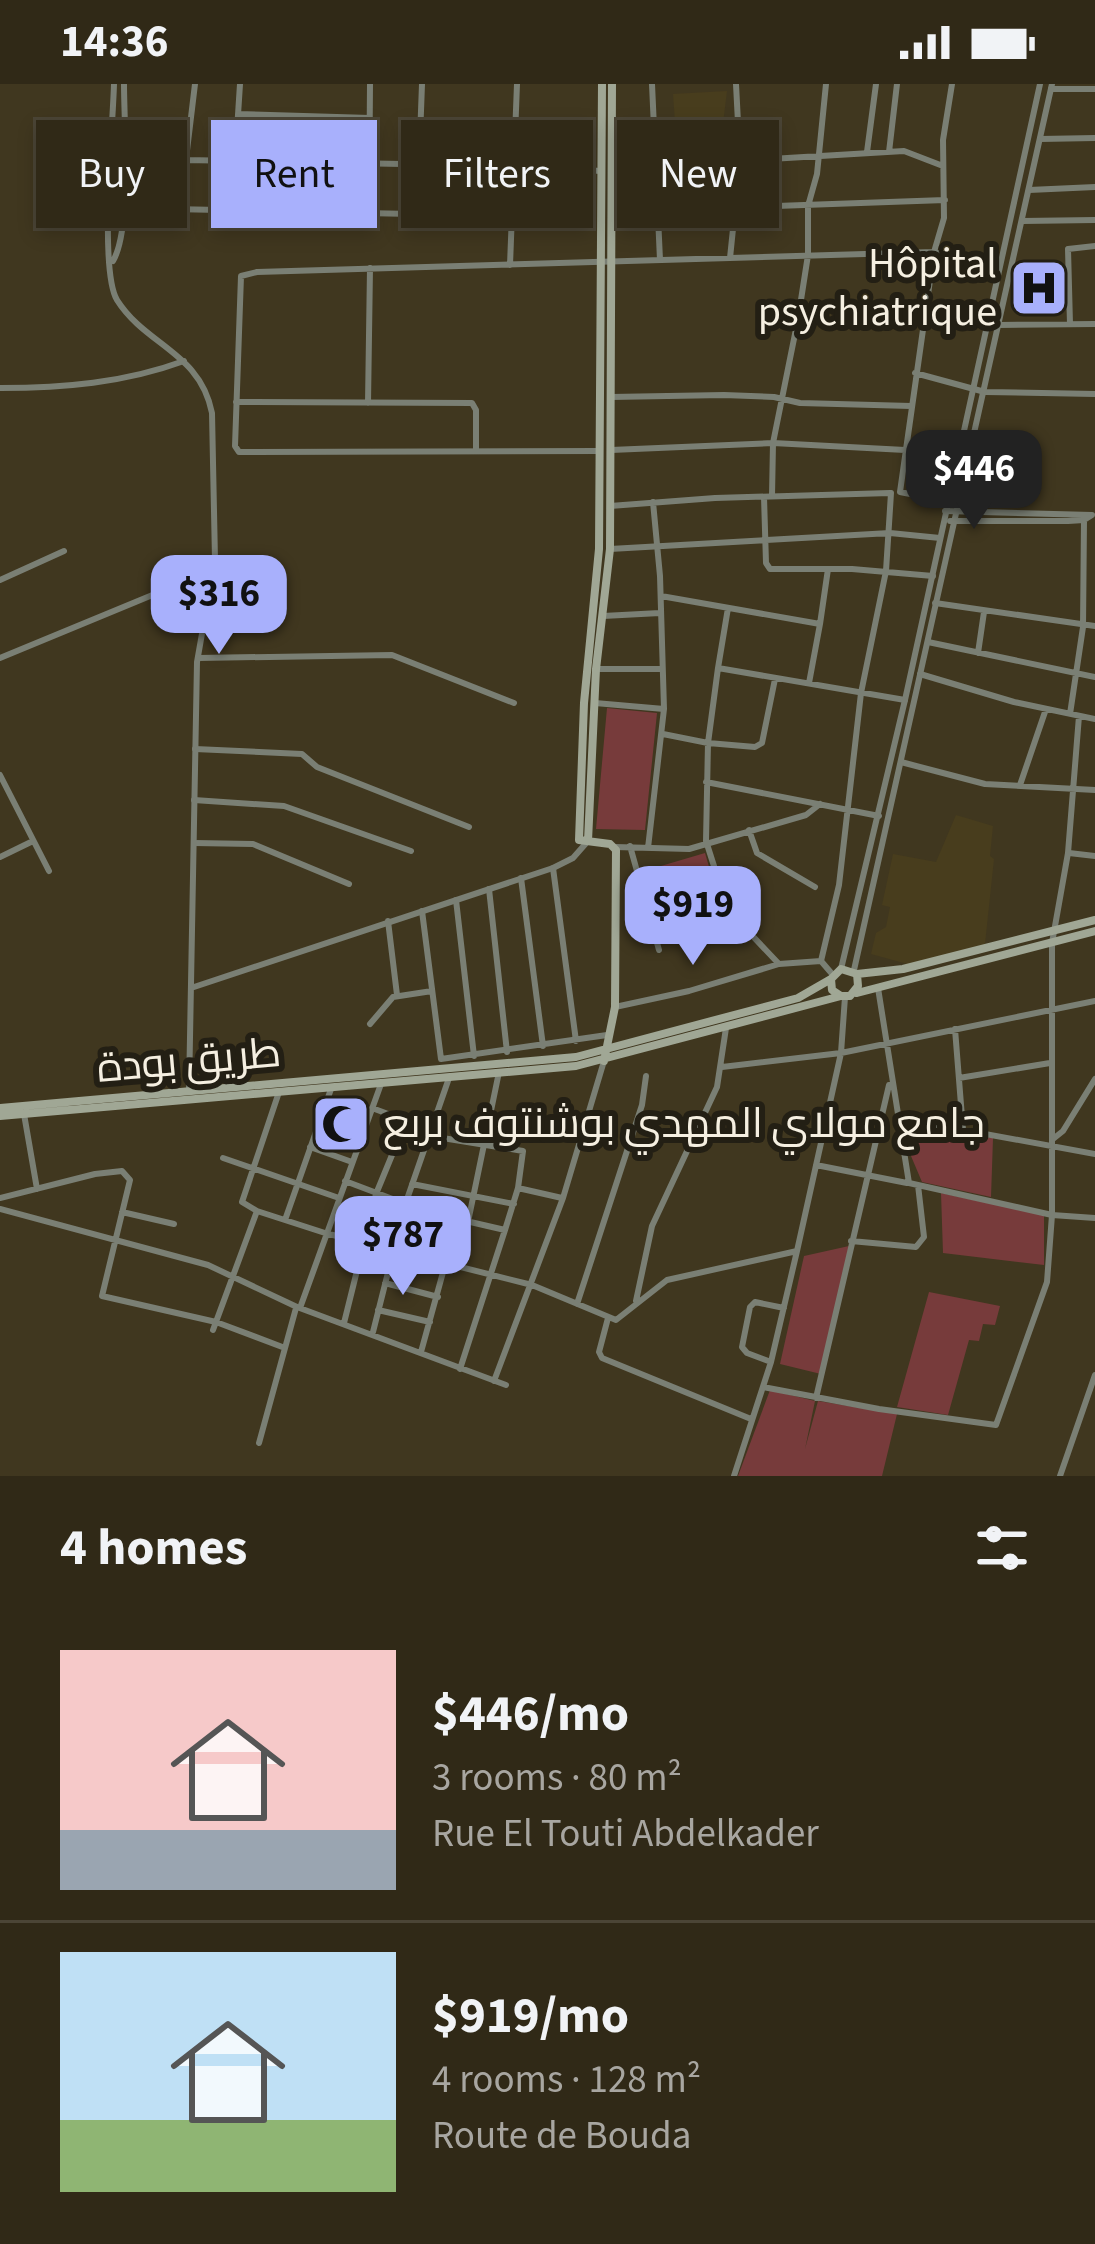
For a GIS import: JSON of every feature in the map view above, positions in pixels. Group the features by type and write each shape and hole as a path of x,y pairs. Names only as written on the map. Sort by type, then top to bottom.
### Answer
{"main road":[{"path":"584,841 610,549 602,84"},
{"path":"584,841 584,703 599,549 598,451 606,262 613,212 612,84"},
{"path":"584,841 615,848 615,1007 605,1056"},
{"path":"382,1078 605,1056 797,998 835,974 903,969 1095,920"},
{"path":"382,1078 449,1078 605,1056 1095,931"},
{"path":"845,996 858,986 855,972"},
{"path":"835,974 832,990 845,996"},
{"name":"طريق بودة","path":"0,1112 24,1114 189,1091 382,1078"},
{"name":"طريق بودة","path":"0,1112 331,1088 382,1078"}],"street":[{"path":"114,84 112,288 118,302 197,373 208,391 212,412 213,570 198,658 189,1091"},
{"path":"124,84 124,120"},
{"path":"187,146 196,84"},
{"path":"238,120 239,84"},
{"path":"238,114 370,118 370,84"},
{"path":"421,120 422,84"},
{"path":"516,120 517,84"},
{"path":"652,84 654,120"},
{"path":"736,84 738,120"},
{"path":"826,84 808,206 808,255 773,443 766,563 770,569 933,576"},
{"path":"867,152 876,84"},
{"path":"889,152 896,84"},
{"path":"821,962 839,884 861,693 886,571 946,200 943,140 952,84"},
{"path":"615,1007 779,964 821,962 835,974 879,816 1040,84"},
{"path":"855,972 1052,86 1095,89"},
{"path":"1040,139 1095,138"},
{"path":"779,158 910,152 944,166"},
{"path":"593,170 604,171"},
{"path":"1030,190 1095,187"},
{"path":"779,207 946,200"},
{"path":"613,212 617,212"},
{"path":"1022,221 1095,220"},
{"path":"111,264 120,249 122,228"},
{"path":"510,265 512,228"},
{"path":"659,228 660,260"},
{"path":"730,257 733,228"},
{"path":"1070,324 1068,249 1095,246"},
{"path":"905,450 773,443 598,451 239,452 235,446 241,276 934,252 1000,263"},
{"path":"368,403 370,268"},
{"path":"998,325 1095,324"},
{"path":"0,388 65,388 150,374 184,361"},
{"path":"915,374 985,392 1095,394"},
{"path":"610,397 724,395 910,406"},
{"path":"236,402 475,404 476,451"},
{"path":"968,408 980,410"},
{"path":"609,506 895,493 946,501"},
{"path":"648,848 664,709 653,502"},
{"path":"763,1387 996,1425 1047,1282 1052,1215 1052,943 1075,787 1076,673 1088,516 944,516"},
{"path":"610,549 890,533 940,538"},
{"path":"0,580 64,551"},
{"path":"809,683 828,569"},
{"path":"0,658 213,570"},
{"path":"1084,578 1095,577"},
{"path":"661,596 820,624"},
{"path":"935,603 1095,626"},
{"path":"728,608 708,743 706,842 728,910 779,964"},
{"path":"978,653 984,612"},
{"path":"604,616 661,613"},
{"path":"928,643 1095,676"},
{"path":"198,658 392,656 514,703"},
{"path":"718,668 905,700"},
{"path":"596,669 660,669"},
{"path":"920,674 1095,719"},
{"path":"663,734 708,743 760,745 775,679"},
{"path":"594,703 664,709"},
{"path":"1020,785 1046,709"},
{"path":"195,749 302,754 317,767 469,827"},
{"path":"901,762 985,784 1095,790"},
{"path":"0,775 49,871"},
{"path":"706,782 879,816"},
{"path":"194,800 284,806 411,850"},
{"path":"615,848 689,849 806,815 820,804"},
{"path":"748,830 764,859 815,887"},
{"path":"0,857 33,841"},
{"path":"191,988 553,868 566,862 584,841"},
{"path":"194,843 253,844 349,884"},
{"path":"630,846 659,950"},
{"path":"1068,854 1095,856"},
{"path":"553,868 576,1041"},
{"path":"521,878 543,1046"},
{"path":"489,889 507,1052"},
{"path":"455,900 474,1056"},
{"path":"654,934 728,910"},
{"path":"422,911 440,1058 607,1035"},
{"path":"388,921 397,995"},
{"path":"851,1241 921,1244 925,1232 891,1082 878,986"},
{"path":"370,1024 397,995 432,991"},
{"path":"734,1476 784,1308 841,1052 845,996"},
{"path":"722,1067 887,1044 1095,1001"},
{"path":"635,1304 652,1226 709,1110 722,1067 726,1028"},
{"path":"955,1029 963,1130"},
{"path":"494,1381 562,1198 605,1056"},
{"path":"959,1078 1052,1063"},
{"path":"468,1222 500,1072"},
{"path":"577,1304 642,1105 646,1076"},
{"path":"259,1443 298,1308 382,1078"},
{"path":"372,1333 405,1205 449,1078"},
{"path":"1053,1143 1095,1079"},
{"path":"816,1398 883,1098 891,1082"},
{"path":"285,1220 331,1088"},
{"path":"279,1092 242,1202 326,1233 532,1285 620,1319 668,1280 797,1251"},
{"path":"372,1108 430,1133 523,1151 514,1204 460,1369"},
{"path":"24,1114 37,1189"},
{"path":"898,1118 1095,1154"},
{"path":"344,1323 376,1194 406,1121"},
{"path":"310,1147 352,1162"},
{"path":"223,1158 339,1198"},
{"path":"816,1166 1052,1215 1095,1218"},
{"path":"0,1198 122,1171 130,1180 102,1296 285,1348"},
{"path":"345,1181 405,1205 506,1230"},
{"path":"412,1184 514,1204"},
{"path":"518,1188 562,1198"},
{"path":"0,1209 232,1274 298,1308 506,1385"},
{"path":"214,1326 257,1211"},
{"path":"122,1212 174,1224"},
{"path":"413,1257 428,1212"},
{"path":"422,1352 445,1265"},
{"path":"385,1283 438,1297"},
{"path":"771,1362 747,1353 742,1346 750,1307 755,1302 784,1308"},
{"path":"378,1310 430,1322"},
{"path":"608,1318 599,1352 602,1358 751,1419"},
{"path":"1060,1476 1095,1375"}],"shaded area":[{"path":"727,91 723,120 675,120 673,94"},
{"path":"607,708 657,713 645,830 596,829"},
{"path":"956,815 993,826 985,944 911,965 871,954 876,933 886,927 890,907 882,905 893,854 936,862"},
{"path":"705,853 721,908 660,926 644,871"},
{"path":"907,1123 993,1138 991,1197 922,1182 911,1156"},
{"path":"941,1193 1044,1215 1044,1265 943,1253"},
{"path":"849,1246 821,1374 780,1364 804,1256"},
{"path":"929,1292 1000,1306 995,1325 983,1324 979,1341 969,1340 948,1415 897,1407"},
{"path":"770,1390 815,1401 805,1449 818,1401 897,1414 882,1476 738,1476"}],"place":[{"name":"Hôpital psychiatrique","path":"1039,288"},
{"name":"جامع مولاي المهدي بوشنتوف بربع","path":"341,1124"}]}
